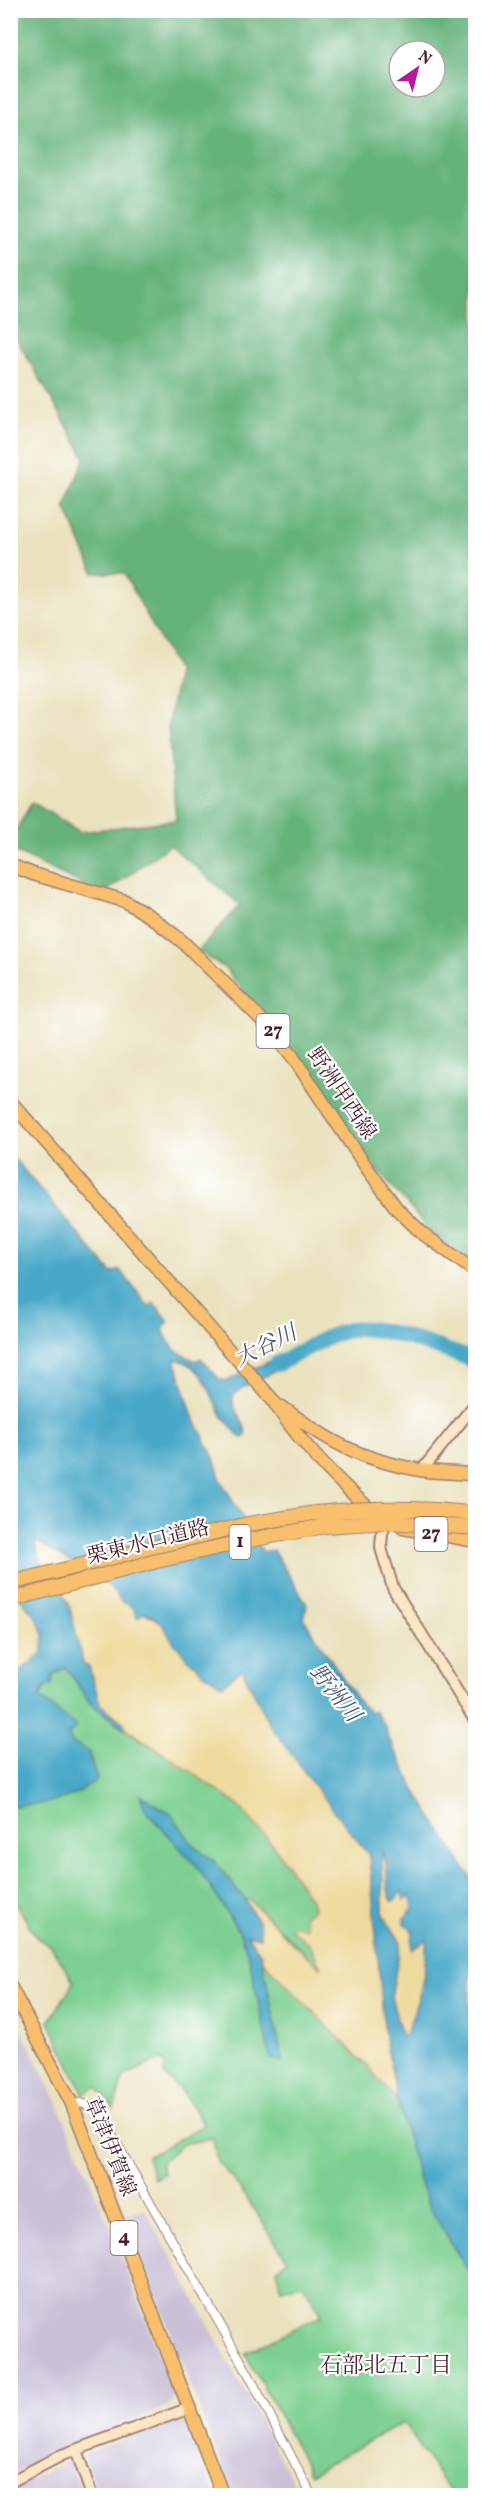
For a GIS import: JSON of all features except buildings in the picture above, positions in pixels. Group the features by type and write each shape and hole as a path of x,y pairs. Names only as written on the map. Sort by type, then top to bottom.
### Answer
{"highway":[{"name":"栗東水口道路","path":"10,1583 248,1524 316,1513 391,1508 476,1514"},
{"name":"栗東水口道路","path":"10,1600 157,1561 325,1526 388,1522 476,1528"}],"main road":[{"name":"野洲甲西線","path":"10,865 125,901 151,917 183,942 232,988 281,1042 397,1209 422,1233 476,1272"},
{"name":"27","path":"10,1101 262,1387 335,1479 386,1524 476,1541"},
{"name":"27","path":"272,1399 323,1437 377,1462 422,1470 476,1475"},
{"name":"草津伊賀線","path":"10,1986 72,2104 223,2496"}],"street":[{"path":"422,1470 476,1403"},
{"path":"386,1524 382,1533 381,1548 393,1588 476,1722"},
{"path":"72,2104 81,2103 97,2109 249,2375 312,2496"},
{"path":"10,2482 76,2450 190,2408"},
{"path":"76,2450 92,2496"}],"shaded area":[{"path":"10,2008 54,2095 108,2223 175,2397 169,2405 45,2456 18,2472 10,2467"},
{"path":"144,2209 300,2495 233,2495 126,2216"},
{"path":"184,2417 214,2495 97,2495 84,2456 86,2452"},
{"path":"69,2460 84,2495 11,2495 11,2488"}],"green space":[{"path":"10,11 475,11 475,1264 437,1239 346,1134 300,1061 225,968 198,951 240,905 170,845 103,894 11,850 11,839 32,802 80,832 176,820 168,727 177,671 124,573 94,573 65,507 85,457 11,329"},
{"path":"66,1667 90,1703 121,1727 192,1772 239,1806 273,1845 311,1899 313,1910 309,1943 322,1970 251,1901 245,1900 215,1862 192,1844 171,1813 141,1796 146,1811 197,1866 240,1933 283,2062 262,1960 370,2069 398,2102 420,2184 447,2237 466,2267 475,2275 475,2495 452,2495 403,2422 311,2474 245,2353 322,2315 303,2284 281,2289 277,2270 287,2259 241,2190 217,2161 213,2138 182,2144 161,2162 164,2174 154,2179 147,2157 204,2125 184,2094 163,2073 166,2066 161,2059 124,2076 114,2108 96,2086 84,2094 49,2022 74,1982 51,1946 37,1938 11,1895 10,1806 45,1803 68,1797 97,1779 88,1751 73,1744 68,1735 76,1727 40,1697 53,1675"}],"sand":[{"path":"34,1539 108,1584 121,1601 162,1622 175,1644 242,1669 269,1723 369,1855 385,2038 398,2102 370,2069 262,1960 261,1954 246,1934 260,1937 259,1923 245,1900 251,1901 292,1943 321,1968 309,1943 290,1929 295,1925 306,1929 304,1915 313,1910 311,1899 273,1845 239,1806 125,1728 124,1723 100,1704 89,1667 83,1664 69,1604 40,1560"},
{"path":"10,1586 36,1617 44,1633 43,1652 11,1679"},
{"path":"382,1848 392,1901 402,1889 404,1901 410,1896 413,1908 405,1918 419,1946 426,1938 421,1987 406,2034 402,2038 391,1997 401,1942 383,1915"},
{"path":"472,1949 476,1950 475,2051 469,2012"}],"water":[{"name":"野洲川","path":"10,1154 112,1273 120,1270 149,1307 154,1303 169,1321 163,1328 165,1335 171,1345 184,1356 196,1361 201,1358 219,1379 227,1381 286,1354 288,1356 296,1352 299,1357 242,1388 233,1396 234,1406 244,1425 246,1435 243,1438 238,1436 221,1414 204,1380 193,1366 175,1359 192,1414 214,1458 221,1481 263,1552 273,1550 307,1604 304,1619 356,1698 370,1713 374,1711 386,1728 388,1739 420,1799 475,1884 476,1950 472,1949 469,2012 476,2051 475,2275 466,2267 431,2210 420,2184 398,2102 385,2038 369,1855 269,1723 242,1669 223,1685 216,1681 185,1656 158,1620 146,1612 137,1618 133,1607 121,1601 108,1584 34,1540 40,1560 69,1604 83,1664 89,1667 100,1704 124,1723 125,1728 90,1703 66,1667 53,1675 52,1685 44,1687 40,1697 77,1727 68,1735 74,1744 88,1751 97,1779 68,1797 46,1803 11,1806 11,1679 43,1652 44,1634 36,1617 11,1586","holes":["382,1850 385,1856 388,1889 392,1901 396,1900 402,1890 404,1901 410,1896 413,1908 405,1918 405,1925 413,1930 412,1950 426,1939 421,1988 406,2034 402,2037 391,1997 401,1942 383,1915"]},
{"path":"140,1795 171,1813 192,1844 215,1862 245,1900 259,1923 260,1938 247,1935 261,1955 283,2062 270,2058 249,1957 240,1933 197,1866 146,1811"}],"waterway":[{"name":"大谷川","path":"277,1364 333,1335 353,1329 379,1330 410,1338 466,1357 476,1363"}],"district":[{"name":"石部北五丁目","path":"386,2366"}]}
